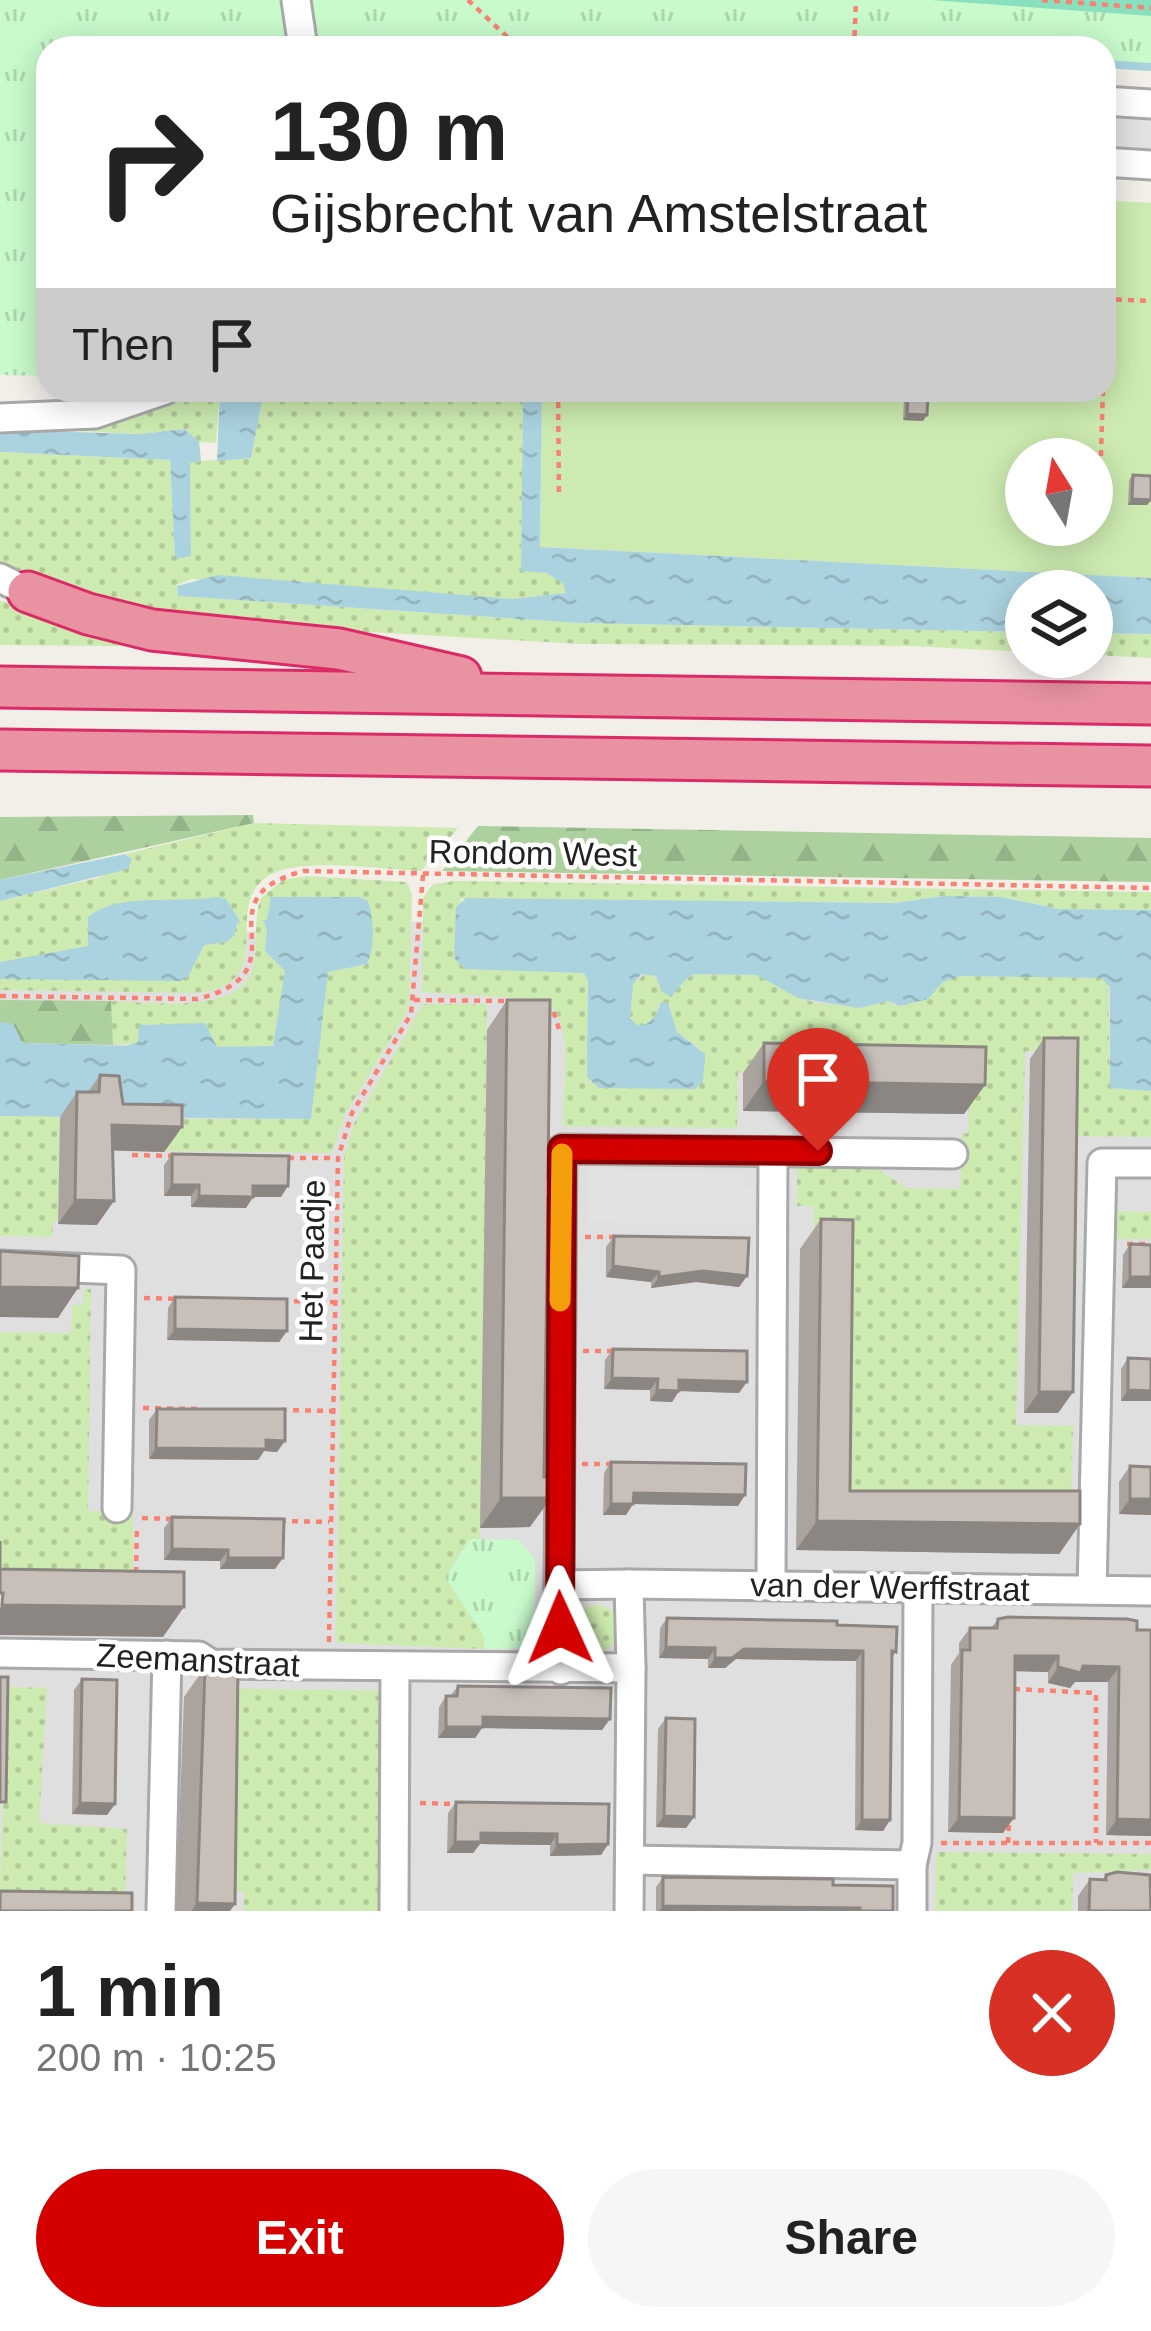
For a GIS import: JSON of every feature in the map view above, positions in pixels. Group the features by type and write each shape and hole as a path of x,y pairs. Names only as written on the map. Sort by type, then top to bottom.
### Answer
{"highway":[{"path":"9,586 152,630 339,649 536,695"},
{"path":"0,687 1151,704"},
{"path":"0,750 1151,766"}],"street":[{"path":"296,0 301,36"},
{"path":"1116,102 1151,104"},
{"path":"1116,164 1151,165"},
{"path":"0,418 94,414 130,402"},
{"path":"561,1670 562,1149 953,1154"},
{"path":"772,1151 772,1585"},
{"path":"1092,1590 1102,1163 1151,1163"},
{"path":"0,1265 120,1283 119,1408 127,1513"},
{"path":"629,1584 629,1911"},
{"name":"van der Werffstraat","path":"559,1585 1151,1591"},
{"path":"912,1911 918,1588"},
{"name":"Zeemanstraat","path":"0,1653 199,1656 211,1664 395,1667"},
{"path":"161,1911 167,1655"},
{"path":"394,1911 395,1667 632,1668"},
{"path":"630,1860 915,1854"}],"path":[{"path":"468,0 506,36"},
{"path":"854,36 856,0"},
{"path":"1042,0 1151,8"},
{"path":"1116,299 1151,301"},
{"path":"558,402 559,497"},
{"path":"1101,438 1103,402"},
{"name":"Rondom West","path":"0,996 197,999 227,992 244,978 251,963 252,906 260,891 276,878 304,872 1151,888"},
{"name":"Het Paadje","path":"329,1666 338,1158 352,1113 402,1032 414,1000 423,875"},
{"path":"414,1000 524,1001"},
{"path":"543,1003 553,1010 559,1029"},
{"path":"132,1155 189,1156"},
{"path":"274,1157 338,1158"},
{"path":"561,1237 632,1238"},
{"path":"120,1283 191,1299"},
{"path":"263,1300 335,1302"},
{"path":"560,1351 631,1352"},
{"path":"119,1408 206,1409"},
{"path":"270,1410 333,1411"},
{"path":"559,1463 630,1465"},
{"path":"136,1577 127,1513 184,1519"},
{"path":"268,1520 332,1522"},
{"path":"1012,1688 1096,1693 1096,1843"},
{"path":"394,1803 465,1804"},
{"path":"1008,1843 1009,1821"},
{"path":"915,1854 1008,1843 1151,1843"}],"shaded area":[{"path":"1116,107 1151,108 1151,155 1116,154"},
{"path":"543,914 1151,925 1151,1911 0,1911 0,947"},
{"path":"587,1169 744,1171 744,1186 755,1187 754,1225 587,1222"}],"green space":[{"path":"0,0 1151,0 1151,70 1116,67 1116,36 36,36 36,376 0,375"},
{"path":"931,0 1151,0 1151,16"},
{"path":"1116,201 1151,203 1151,578 1113,576 1113,570 1005,571 540,547 542,402 1116,402"},
{"path":"128,402 219,402 216,443 199,442 185,429 140,434 15,428"},
{"path":"262,402 523,402 521,570 546,573 563,583 567,593 512,599 192,579 177,585 178,596 580,623 1005,632 1005,651 582,644 191,622 34,583 0,562 0,452 170,460 175,558 191,555 190,462 251,457"},
{"path":"0,601 25,605 200,647 0,645"},
{"path":"1113,633 1151,634 1151,658 1113,656"},
{"path":"253,815 254,823 0,880 0,817"},
{"path":"254,823 458,828 421,871 323,865 272,874 256,887 249,904 244,959 238,975 223,986 196,993 0,990 0,901 101,877 129,856 125,854"},
{"path":"478,826 1151,838 1151,882 442,871"},
{"path":"306,876 407,882 412,895 405,1015 345,1114 332,1153 165,1151 169,1119 311,1119 328,972 364,966 370,960 268,916 265,951 285,971 271,1048 217,1047 139,1026 138,1043 113,1045 111,1001 194,1003 233,992 247,980 254,963 261,898 283,880"},
{"path":"433,884 1151,892 1151,910 1059,909 1001,897 943,896 894,903 461,899 465,969 579,971 587,977 590,1083 701,1049 677,1032 669,1005 659,1005 643,1026 630,1019 633,983 647,973 659,980 662,992 695,974 757,975 798,998 859,1007 920,1001 948,978 960,976 1101,978 1108,982 1110,1088 1151,1091 1151,1137 1068,1136 1068,1052 1025,1051 1016,1425 1073,1426 1071,1498 831,1519 813,1206 797,1206 797,1165 872,1166 907,1188 960,1189 969,1088 738,1072 737,1128 563,1126 564,1039 554,1009 544,1000 422,992 423,898"},
{"path":"0,1000 111,1001 113,1045 22,1043 15,1028 0,1022"},
{"path":"423,1004 487,1004 480,1539 469,1539 445,1578 483,1634 485,1649 337,1643 344,1156 354,1124"},
{"path":"0,1116 55,1116 60,1120 58,1221 53,1222 52,1237 0,1236"},
{"path":"1113,1211 1151,1212 1151,1239 1112,1239"},
{"path":"84,1289 91,1289 88,1511 133,1512 133,1577 0,1583 0,1332 71,1333 72,1305 83,1305"},
{"path":"470,1539 519,1540 535,1558 535,1639 525,1648 485,1649 483,1634 445,1578"},
{"path":"597,1605 613,1612 620,1628 613,1644 597,1651 581,1644 574,1628 581,1612"},
{"path":"7,1687 47,1688 39,1823 127,1829 125,1894 0,1890"},
{"path":"213,1688 385,1691 381,1911 244,1911 244,1891 217,1890"},
{"path":"936,1852 1151,1854 1151,1870 1073,1873 1072,1911 935,1911"}],"water":[{"path":"219,402 262,402 251,458 217,461"},
{"path":"523,402 542,402 540,547 1005,571 1005,632 580,623 178,596 177,586 218,575 512,599 566,593 563,583 546,573 521,571"},
{"path":"185,429 199,442 201,461 190,463 191,556 175,559 170,460 0,452 0,430 140,434"},
{"path":"1113,576 1151,578 1151,634 1113,633"},
{"path":"125,854 132,859 128,869 0,901 0,880"},
{"path":"943,896 1001,897 1059,909 1151,910 1151,1091 1110,1088 1110,987 1101,978 960,976 943,982 928,999 859,1008 798,998 757,975 695,974 671,997 662,992 656,976 641,974 633,984 630,1019 644,1025 654,1018 661,1002 668,1003 677,1032 705,1054 703,1082 695,1089 599,1088 587,1077 588,981 584,973 465,969 454,958 456,907 466,898 894,903"},
{"path":"271,897 360,897 368,901 372,916 367,964 328,972 311,1119 0,1116 0,1022 13,1024 22,1043 127,1046 138,1042 139,1025 205,1023 217,1047 273,1046 285,971 265,951 263,920 267,920"},
{"path":"226,899 241,923 226,942 204,945 188,977 180,981 0,979 0,962 88,946 88,917 100,909 131,902"}],"building":[{"path":"908,402 928,402 927,415 907,414"},
{"path":"1133,475 1151,476 1151,500 1132,499"},
{"path":"507,1000 550,1000 548,1179 552,1179 552,1200 548,1199 544,1477 552,1478 551,1498 501,1498"},
{"path":"1044,1038 1078,1038 1073,1392 1039,1392"},
{"path":"764,1043 986,1047 985,1085 764,1081"},
{"path":"100,1075 119,1076 123,1104 182,1105 182,1127 112,1125 114,1201 75,1200 77,1092 99,1092"},
{"path":"172,1154 289,1156 288,1186 253,1186 253,1197 199,1196 199,1185 172,1185"},
{"path":"821,1219 853,1220 850,1491 1080,1491 1080,1524 817,1521"},
{"path":"614,1236 749,1238 747,1276 703,1271 659,1277 659,1272 613,1266"},
{"path":"1130,1244 1151,1245 1151,1277 1130,1277"},
{"path":"0,1251 79,1256 78,1288 0,1287"},
{"path":"175,1297 287,1299 287,1331 175,1329"},
{"path":"613,1349 747,1351 747,1382 679,1380 679,1391 657,1390 658,1379 612,1378"},
{"path":"1128,1358 1151,1359 1151,1391 1128,1390"},
{"path":"157,1409 285,1409 285,1441 266,1440 266,1449 156,1448"},
{"path":"611,1462 746,1464 745,1495 634,1493 633,1504 611,1504"},
{"path":"1130,1466 1151,1467 1151,1499 1130,1499"},
{"path":"172,1517 284,1519 283,1558 228,1558 228,1550 172,1549"},
{"path":"0,1569 184,1572 184,1607 2,1605"},
{"path":"667,1618 837,1621 837,1625 897,1627 896,1652 892,1651 890,1820 862,1820 863,1651 744,1649 732,1658 715,1658 715,1648 666,1647"},
{"path":"998,1619 1127,1619 1137,1621 1137,1630 1151,1630 1151,1820 1117,1819 1119,1667 1083,1666 1081,1673 1058,1667 1058,1656 1015,1656 1014,1818 959,1817 962,1650 970,1650 970,1628 997,1628"},
{"path":"205,1667 238,1668 235,1904 197,1903"},
{"path":"0,1677 8,1677 6,1802 0,1802"},
{"path":"82,1679 117,1680 115,1804 80,1803"},
{"path":"458,1686 611,1688 610,1719 483,1717 483,1727 446,1727 446,1696 457,1696"},
{"path":"666,1718 695,1719 694,1817 664,1816"},
{"path":"456,1802 609,1804 608,1844 557,1845 557,1834 481,1833 481,1842 455,1842"},
{"path":"1106,1875 1150,1875 1151,1911 1089,1911 1090,1879 1106,1880"},
{"path":"663,1877 833,1879 833,1885 893,1886 893,1911 663,1906"},
{"path":"0,1891 132,1893 132,1911 0,1911"}],"waterway":[{"path":"1116,65 1151,67"}],"slow traffic":[{"path":"560,1301 562,1154"}],"route":[{"path":"560,1628 562,1149 818,1151"}]}
